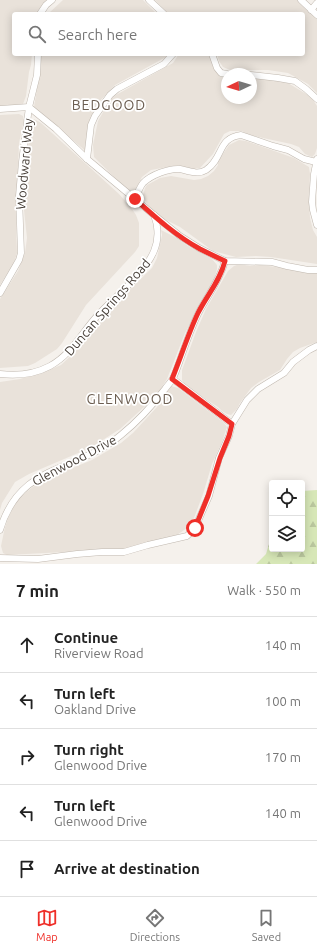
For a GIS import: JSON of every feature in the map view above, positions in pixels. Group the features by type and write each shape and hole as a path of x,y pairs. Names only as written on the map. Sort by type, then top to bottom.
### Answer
{"street":[{"path":"42,12 52,0"},
{"path":"149,0 162,12"},
{"path":"301,0 317,15"},
{"path":"311,10 317,3"},
{"name":"Woodward Way","path":"0,293 19,260 21,253 19,196 29,107 37,75 38,56"},
{"path":"87,159 91,125 95,116 110,95 117,89 164,64 172,56"},
{"path":"213,56 217,68 221,73"},
{"path":"257,76 295,81 317,99"},
{"path":"0,109 29,107 56,129 87,159 154,215 180,236 199,248 225,261 272,262 308,270 317,270"},
{"path":"135,199 143,183 162,171 178,169 197,173 206,170 214,164 228,138 241,135 288,150 304,159 317,161 314,174 312,210 317,225"},
{"name":"Duncan Springs Road","path":"0,374 12,375 42,369 51,365 66,354 98,316 148,264 157,239 157,227 154,215"},
{"name":"Glenwood Drive","path":"0,530 8,509 15,498 35,479 56,468 97,451 121,436 153,405 172,379 199,312 223,271 225,261"},
{"path":"0,558 38,559 102,552 124,552 187,536 195,528 208,496 232,424 247,400 258,389 284,373 292,362 317,346"},
{"path":"172,379 232,424"}],"shaded area":[{"path":"0,0 47,0 38,12 12,12 12,56 32,56 31,65 26,96 23,104 20,106 0,107"},
{"path":"63,0 143,0 155,12 50,12"},
{"path":"155,0 297,0 317,19 317,93 308,84 288,73 257,70 257,68 225,68 219,61 218,56 305,56 305,12 166,12"},
{"path":"41,56 167,56 115,85 97,104 86,139 88,153 34,107"},
{"path":"177,56 210,56 214,69 221,77 221,104 257,104 257,78 276,80 288,83 311,97 317,106 317,148 315,154 312,157 305,154 299,147 291,144 249,135 242,131 230,131 224,134 213,154 200,168 193,169 178,165 151,170 142,177 133,194 130,193 94,157 93,145 98,121 110,100 116,95 173,63"},
{"path":"19,114 23,116 24,120 19,143 16,221 17,253 14,263 0,285 0,115"},
{"path":"34,119 41,123 119,194 132,209 139,223 139,246 86,305 57,349 28,366 0,368 0,299 18,271 25,253 27,238 23,201 24,179 31,120"},
{"path":"239,140 246,141 294,158 309,167 310,218 313,230 317,237 317,264 271,257 236,257 213,251 180,227 162,218 148,206 143,196 147,185 160,178 171,176 194,180 208,176 214,171 218,165 218,161 229,145"},
{"path":"161,230 212,259 217,265 214,280 185,333 167,379 156,396 120,429 90,448 29,474 15,482 2,503 0,510 0,382 20,379 54,368 61,365 76,351 91,329 108,309 152,268 157,258 162,235"},
{"path":"240,264 317,272 317,342 293,352 280,370 251,388 237,409 231,415 222,411 187,387 182,380 182,370 206,309 228,271 234,266"},
{"path":"171,386 178,388 224,423 227,427 212,464 194,518 187,528 174,537 123,549 7,555 3,553 1,546 5,527 10,513 20,497 38,483 92,460 121,443 133,433 157,407"}],"green space":[{"path":"317,490 317,564 256,564 266,554 269,544 269,552 305,552 305,491"}],"district":[{"name":"BEDGOOD","path":"109,105"},
{"name":"GLENWOOD","path":"130,399"}],"route":[{"path":"135,199 180,236 199,248 225,261 223,271 199,312 172,379 232,424 208,496 195,528"}]}
